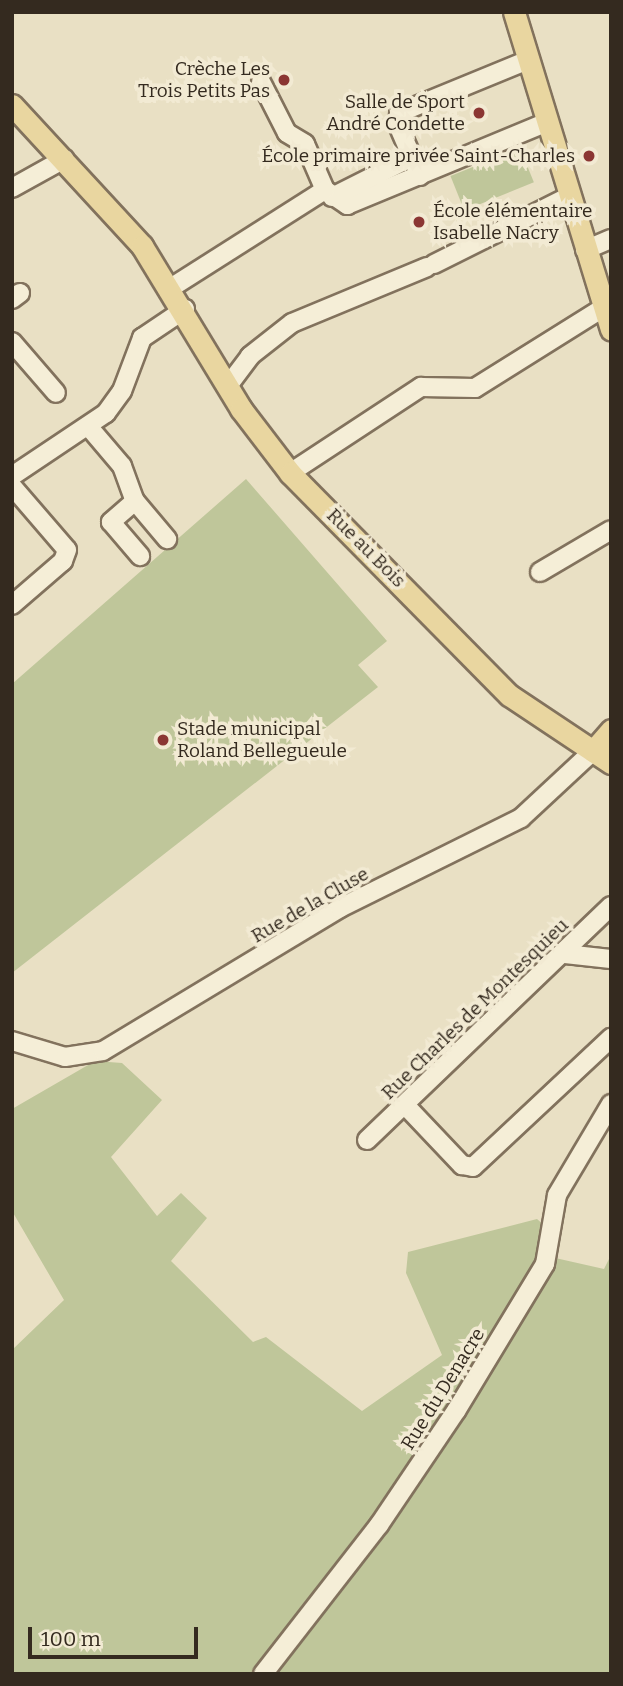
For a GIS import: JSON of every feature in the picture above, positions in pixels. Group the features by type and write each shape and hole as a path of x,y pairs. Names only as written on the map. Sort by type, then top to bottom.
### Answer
{"main road":[{"path":"514,12 526,61 611,330"},
{"name":"Rue au Bois","path":"12,105 64,159 172,287 227,387 290,473 509,695 611,763"},
{"path":"593,751 611,730"}],"street":[{"path":"420,176 397,122 402,110 526,61"},
{"path":"261,82 287,133 305,144 328,194 354,205 545,123"},
{"path":"172,287 328,194 412,158"},
{"path":"12,188 64,159"},
{"path":"227,387 250,356 292,323 431,265 568,197"},
{"path":"585,250 611,239"},
{"path":"290,473 421,387 475,388 603,308"},
{"path":"12,476 88,426 119,397 142,338 185,309"},
{"path":"12,342 56,393"},
{"path":"88,426 124,469 135,501 167,539"},
{"path":"12,486 61,536 66,555 12,605"},
{"path":"135,501 111,522 140,556"},
{"path":"540,572 611,530"},
{"name":"Rue de la Cluse","path":"12,1041 71,1057 103,1051 340,908 514,823 593,751"},
{"name":"Rue Charles de Montesquieu","path":"368,1140 565,954 611,906"},
{"path":"565,954 611,960"},
{"path":"405,1105 462,1164 473,1167 611,1038"},
{"name":"Rue du Denacre","path":"263,1674 379,1525 456,1411 545,1264 561,1187 611,1104"}],"green space":[{"path":"520,148 534,182 464,210 450,176"},
{"name":"Stade municipal Roland Bellegueule","path":"246,479 387,641 358,665 378,687 12,973 12,684"},
{"path":"95,1061 122,1063 162,1100 111,1157 157,1216 181,1193 207,1218 171,1261 253,1342 266,1337 362,1411 442,1355 406,1273 408,1252 537,1219 545,1226 542,1255 604,1269 611,1255 611,1674 12,1674 12,1350 64,1300 12,1211 12,1109"}],"place":[{"name":"Crèche Les Trois Petits Pas","path":"284,80"},
{"name":"Salle de Sport André Condette","path":"479,113"},
{"name":"École primaire privée Saint-Charles","path":"589,156"},
{"name":"École élémentaire Isabelle Nacry","path":"419,222"},
{"name":"Stade municipal Roland Bellegueule","path":"163,740"}]}
